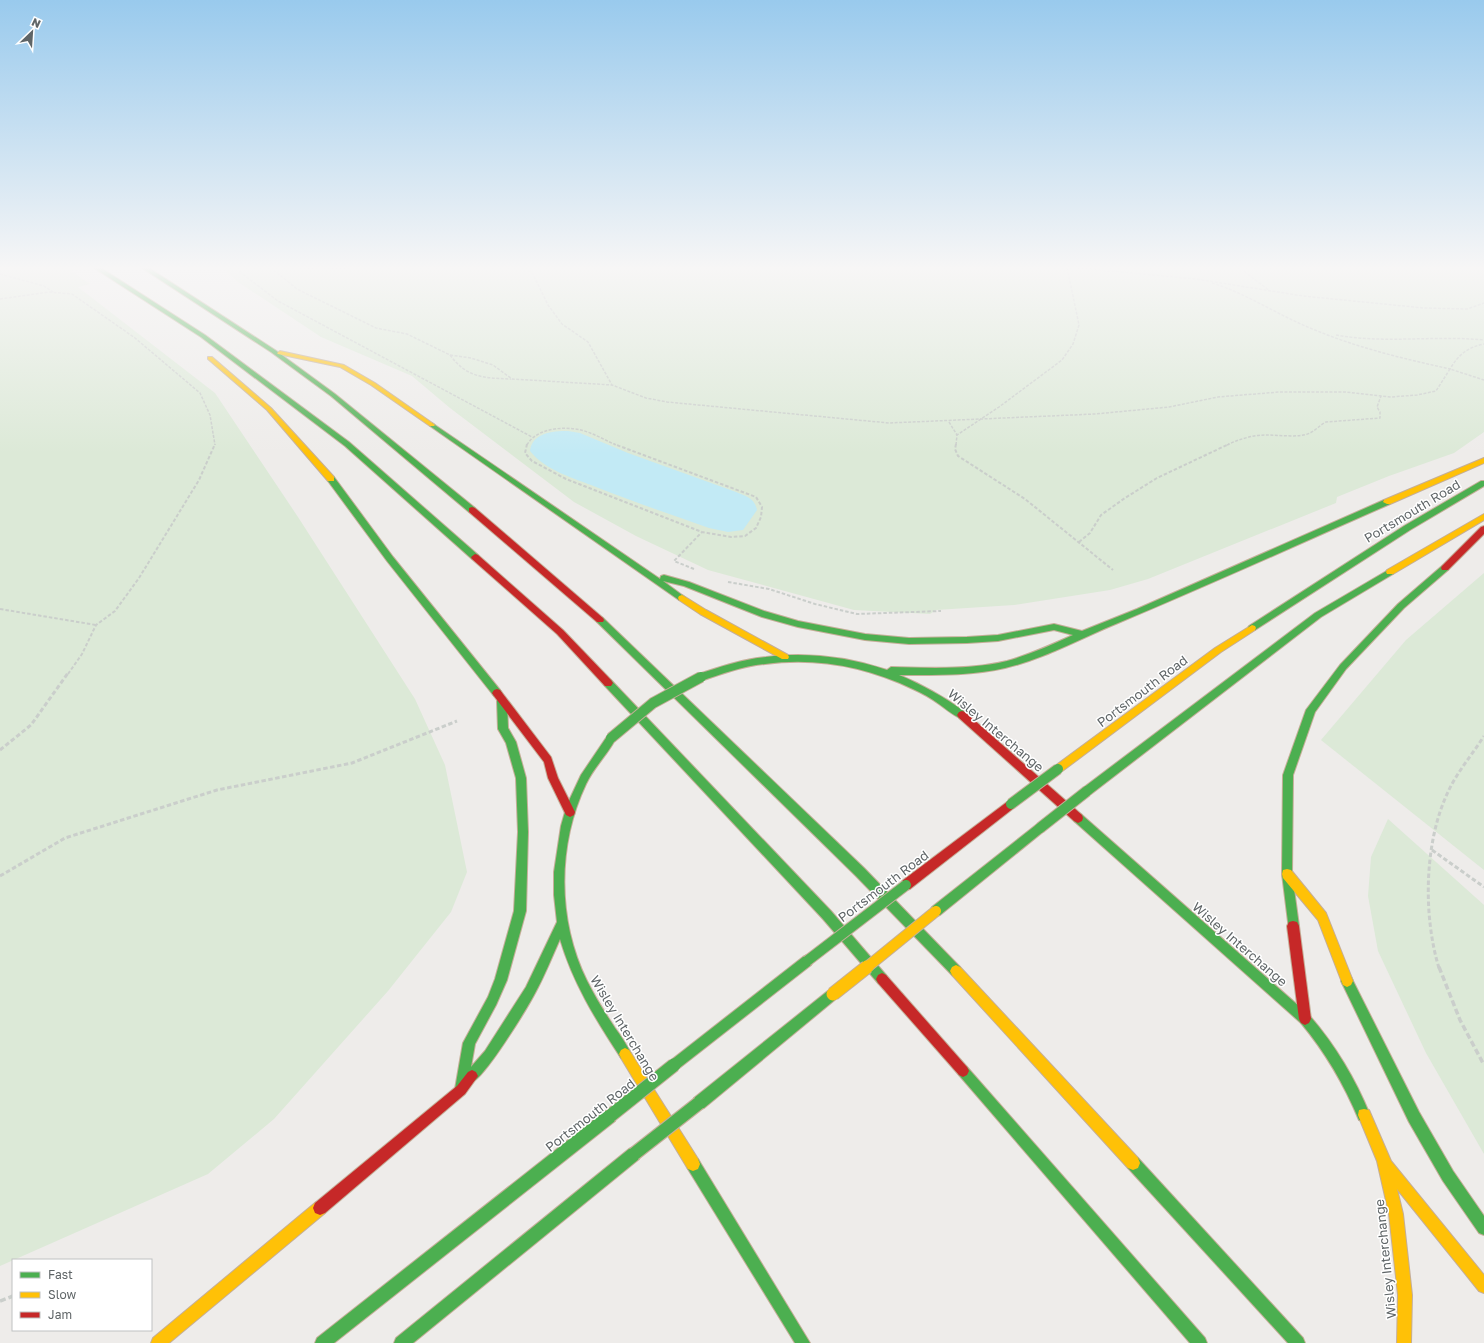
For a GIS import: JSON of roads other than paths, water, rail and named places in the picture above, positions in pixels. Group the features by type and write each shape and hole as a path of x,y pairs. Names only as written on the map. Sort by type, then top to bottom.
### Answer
{"highway":[{"path":"192,329 347,444 560,632 827,915 1200,1343"},
{"path":"239,329 273,351 333,396 449,490 616,634 728,741 860,872 968,984 1298,1343"},
{"path":"203,336 204,350 269,409 333,481 390,560 521,723 548,760 553,778 570,812"},
{"path":"273,351 342,366 373,384 646,574 724,625 785,657"},
{"path":"884,671 951,671 984,668 1027,657 1080,634 1140,611 1484,460"},
{"name":"Portsmouth Road","path":"322,1343 807,961 1058,769 1218,650 1407,528 1484,483"},
{"path":"401,1343 1087,791 1318,615 1484,517"},
{"path":"1305,1018 1287,874 1286,810 1288,775 1298,744 1312,710 1343,667 1396,611 1443,570 1484,529"},
{"path":"646,574 686,584 762,614 805,626 865,637 909,641 968,640 998,638 1054,627 1080,634"},
{"name":"Wisley Interchange","path":"803,1343 699,1172 583,987 569,950 563,921 560,882 561,850 570,812 582,777 600,749 611,738 654,703 700,677 722,669 785,657 835,659 884,671 928,692 948,704 1305,1018 1324,1040 1341,1066 1384,1161 1396,1214 1405,1295 1404,1343"},
{"path":"460,1090 469,1043 492,1001 501,980 520,910 523,832 521,778 511,742 503,729 502,701"},
{"path":"1287,874 1322,917 1351,992 1414,1117 1448,1176 1484,1228"},
{"path":"158,1343 460,1090 489,1055 530,991 563,921"},
{"path":"1384,1161 1484,1286"}],"water":[{"path":"568,431 580,433 628,453 736,492 752,500 757,510 743,530 728,532 709,528 570,477 544,464 530,451 535,440 544,434"}]}
